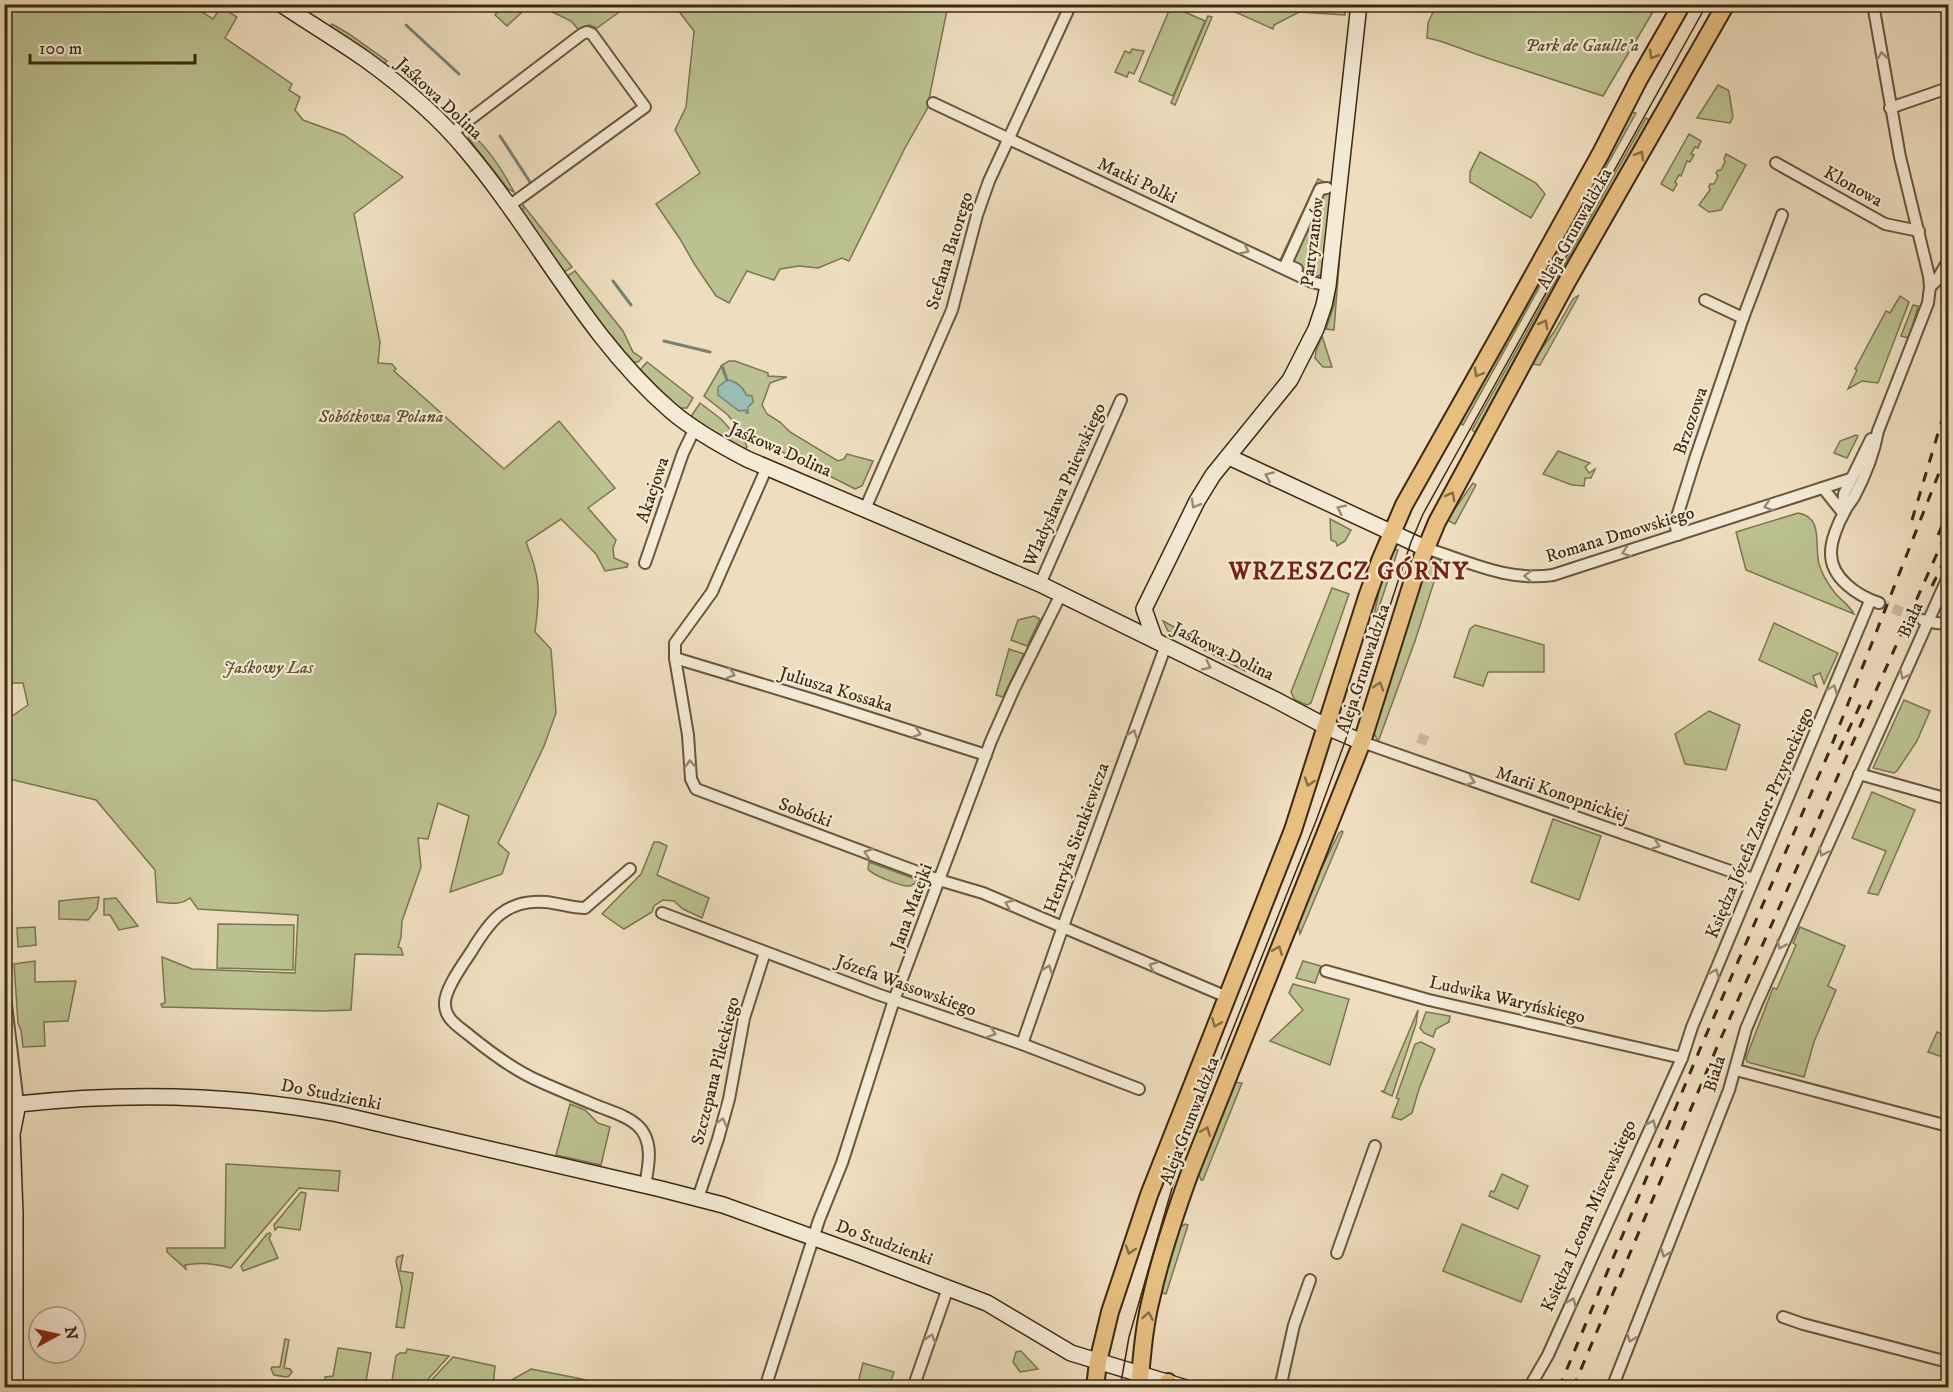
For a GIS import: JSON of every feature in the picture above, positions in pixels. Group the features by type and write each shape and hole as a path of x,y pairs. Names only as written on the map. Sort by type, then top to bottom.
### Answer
{"main road":[{"name":"Aleja Grunwaldzka","path":"1095,1388 1098,1362 1110,1312 1149,1195 1293,830 1367,597 1391,533 1407,499 1516,308 1682,4"},
{"name":"Aleja Grunwaldzka","path":"1140,1381 1143,1340 1152,1295 1189,1175 1362,742 1425,548 1568,280 1726,4"}],"street":[{"name":"Jaśkowa Dolina","path":"281,4 365,59 452,133 484,171 608,345 652,394 695,428 747,459 1040,584 1327,727 1362,742"},
{"name":"Stefana Batorego","path":"865,508 952,310 983,199 1008,137 1071,4"},
{"name":"Partyzantów","path":"1144,609 1197,501 1213,475 1290,381 1316,329 1328,286 1359,4"},
{"path":"1843,513 1854,498 1876,441 1928,303 1930,287 1928,268 1890,108 1873,4"},
{"path":"452,133 582,34 587,32 592,34 645,107 509,206"},
{"path":"1890,108 1948,88"},
{"name":"Matki Polki","path":"933,103 1312,282 1328,286"},
{"name":"Klonowa","path":"1776,163 1885,224 1919,231"},
{"path":"1314,277 1286,264 1320,189 1327,188"},
{"name":"Brzozowa","path":"1677,536 1676,517 1743,318 1782,215"},
{"path":"1930,287 1948,261"},
{"path":"1705,300 1743,318"},
{"name":"Władysława Pniewskiego","path":"1040,584 1120,400"},
{"name":"Akacjowa","path":"645,563 683,453 695,428"},
{"path":"1843,513 1844,494 1850,479 1870,440 1878,431"},
{"path":"1229,457 1425,548"},
{"name":"Sobótki","path":"767,466 712,592 675,643 675,658 688,735 691,779 696,789 939,880 983,893 1227,997"},
{"name":"Romana Dmowskiego","path":"1425,548 1497,572 1533,577 1563,572 1850,479"},
{"path":"1823,488 1843,513"},
{"name":"Księdza Józefa Zator-Przytockiego","path":"1682,1058 1692,1026 1753,879 1875,602 1849,587 1838,574 1832,560 1833,542 1843,513"},
{"name":"Biała","path":"1612,1388 1736,1070 1737,1058 1746,1029 1925,621 1948,577"},
{"name":"Jana Matejki","path":"765,1388 813,1238 842,1163 894,1000 986,755 1014,689 1061,594"},
{"path":"1112,619 1144,609 1160,642"},
{"path":"1925,621 1948,624"},
{"name":"Henryka Sienkiewicza","path":"1022,1044 1160,642"},
{"name":"Juliusza Kossaka","path":"675,658 803,696 986,755"},
{"name":"Marii Konopnickiej","path":"1362,742 1753,879"},
{"path":"1859,774 1948,799"},
{"path":"630,869 585,908 531,902 507,909 494,918 453,982 445,997 445,1007 449,1018 479,1043 521,1072 539,1082 623,1116 638,1125 648,1141 648,1168 645,1185"},
{"name":"Józefa Wassowskiego","path":"662,913 1139,1089"},
{"name":"Szczepana Pileckiego","path":"698,1198 729,1100 744,1018 765,952"},
{"name":"Ludwika Waryńskiego","path":"1326,970 1429,1000 1682,1058"},
{"path":"4,988 15,1214 15,1388"},
{"name":"Księdza Leona Miszewskiego","path":"1529,1388 1548,1355 1682,1058"},
{"path":"1736,1070 1948,1126"},
{"name":"Do Studzienki","path":"11,1104 99,1097 166,1096 227,1098 291,1106 370,1121 698,1198 813,1238 987,1304 1008,1314 1071,1353 1098,1362 1140,1381"},
{"path":"1337,1253 1375,1146"},
{"path":"1280,1388 1294,1325 1310,1280"},
{"path":"913,1388 948,1288"},
{"path":"1783,1317 1948,1362"},
{"path":"1140,1381 1186,1388"}],"green space":[{"name":"Jaśkowy Las","path":"5,4 191,5 213,19 221,7 237,17 225,38 292,84 289,90 300,97 295,110 303,120 344,135 403,177 354,214 380,342 378,363 392,364 396,369 394,371 504,469 559,421 615,488 588,508 616,540 613,548 614,558 628,564 627,567 605,571 596,554 561,519 526,542 538,586 535,632 551,649 556,713 544,746 498,843 509,853 502,874 450,892 469,816 438,803 428,839 418,838 421,867 402,921 398,947 401,948 403,955 355,954 351,1010 162,1007 161,1004 165,1003 162,957 192,969 295,973 298,915 198,909 190,898 178,903 157,902 155,870 96,800 5,778 5,721 28,705 23,683 4,683"},
{"name":"Park de Gaulle'a","path":"1434,4 1657,5 1603,96 1427,38 1428,23"},
{"path":"503,5 512,5 521,13 507,26 495,15"},
{"path":"538,5 629,5 597,28 589,25 578,29 571,21"},
{"path":"674,5 948,5 927,109 849,261 842,258 818,268 799,266 780,269 774,280 747,271 729,303 716,296 656,204 700,173 675,130 686,107 694,31"},
{"path":"1223,5 1345,5 1345,15 1299,12 1274,25 1273,29"},
{"path":"1171,6 1205,21 1173,96 1139,81"},
{"path":"1208,16 1212,17 1175,105 1171,103"},
{"path":"332,24 387,61 383,66 329,30"},
{"path":"1132,49 1144,51 1134,74 1129,72 1127,77 1115,72 1125,51 1130,53"},
{"path":"1718,85 1729,92 1733,117 1730,123 1697,118"},
{"path":"1631,112 1636,113 1463,425 1459,423 1562,240"},
{"path":"1646,118 1652,121 1593,218 1476,433 1472,430"},
{"path":"467,131 488,151 514,192 508,189 469,139"},
{"path":"1689,134 1701,141 1698,148 1695,147 1691,154 1694,155 1690,162 1687,161 1681,176 1679,175 1675,182 1677,184 1673,191 1661,184"},
{"path":"1480,152 1536,183 1545,194 1531,218 1470,182 1470,172"},
{"path":"1726,154 1746,165 1721,210 1709,212 1699,205 1710,190 1710,184 1714,184 1718,176 1716,173 1721,170"},
{"path":"1318,179 1332,186 1323,272 1319,276 1314,276 1280,260"},
{"path":"523,205 572,267 566,271 562,270 523,213"},
{"path":"1339,240 1341,240 1334,330 1326,329 1334,305"},
{"path":"575,271 623,331 633,352 642,358 638,362 632,362 613,340 568,280 569,275"},
{"path":"1579,295 1540,365 1530,364 1554,332 1573,299"},
{"path":"1900,296 1909,302 1878,383 1862,381 1848,389 1857,370 1855,369 1886,311 1890,313"},
{"path":"1913,305 1918,306 1909,338 1901,336"},
{"path":"1322,336 1332,367 1323,367 1315,358"},
{"path":"729,361 768,373 768,376 787,377 770,383 762,405 767,414 790,432 838,461 844,459 847,454 873,461 862,486 855,489 749,435 737,427 728,415 704,396 722,365"},
{"path":"647,362 693,398 687,408 675,405 641,372"},
{"path":"700,403 745,442 747,447 744,450 719,437 692,418"},
{"path":"1858,436 1847,458 1834,453 1840,441"},
{"path":"1558,451 1590,463 1585,467 1589,473 1595,469 1591,478 1585,478 1584,486 1572,485 1543,474"},
{"path":"1473,483 1476,485 1455,524 1447,520"},
{"path":"1798,513 1812,520 1815,526 1822,572 1835,593 1854,614 1746,570 1736,532"},
{"path":"1330,519 1351,530 1345,541 1337,546 1336,542 1331,540"},
{"path":"1398,550 1376,616 1374,615 1383,571 1392,551"},
{"path":"1437,559 1441,560 1415,641 1378,742 1374,733 1426,568"},
{"path":"1332,588 1349,594 1311,703 1307,705 1295,700 1291,692"},
{"path":"1034,616 1040,619 1027,646 1011,640 1018,620"},
{"path":"1163,621 1248,667 1245,671 1168,631"},
{"path":"1774,623 1838,653 1824,684 1820,673 1813,676 1817,687 1759,660"},
{"path":"1475,625 1544,645 1544,672 1488,672 1483,686 1454,677 1470,629"},
{"path":"1009,649 1024,654 1003,697 996,695"},
{"path":"1904,700 1930,711 1917,741 1894,773 1873,768"},
{"path":"1709,711 1740,725 1726,770 1685,764 1675,734"},
{"path":"1872,792 1915,810 1878,895 1868,893 1886,851 1852,838"},
{"path":"1553,819 1601,836 1579,900 1531,882"},
{"path":"1342,831 1300,934 1298,924 1313,885"},
{"path":"654,842 667,846 657,875 709,898 702,918 683,909 674,901 663,900 654,906 652,912 624,929 602,914 641,874"},
{"path":"869,862 918,880 910,886 894,883 868,869"},
{"path":"99,897 97,909 88,920 59,919 59,901"},
{"path":"116,898 138,926 119,930 110,915 104,915 104,899"},
{"path":"218,924 294,925 293,970 217,968"},
{"path":"35,927 36,945 18,947 17,928"},
{"path":"1800,927 1845,946 1828,986 1836,990 1814,1042 1804,1077 1747,1062 1746,1058 1773,988 1777,989 1796,945 1793,943"},
{"path":"35,961 35,982 76,981 68,1021 44,1022 45,1046 23,1047 18,1023 14,964"},
{"path":"1303,961 1321,966 1315,983 1296,978"},
{"path":"1293,984 1349,999 1330,1065 1270,1041 1303,1010 1289,993"},
{"path":"1418,1010 1416,1024 1392,1096 1381,1091 1384,1091"},
{"path":"1426,1012 1450,1016 1449,1022 1436,1029 1433,1037 1424,1033 1420,1028"},
{"path":"1937,1032 1948,1037 1948,1059 1928,1052"},
{"path":"1421,1042 1435,1049 1412,1113 1401,1120 1392,1117 1399,1099 1396,1098 1415,1044"},
{"path":"1234,1082 1242,1083 1203,1180 1201,1180 1198,1172"},
{"path":"570,1104 585,1110 598,1123 610,1127 601,1165 556,1155"},
{"path":"226,1164 340,1171 338,1191 299,1188 231,1268 197,1264 185,1265 186,1269 167,1252 167,1248 225,1248"},
{"path":"1502,1174 1528,1186 1518,1209 1489,1196 1491,1191 1494,1192"},
{"path":"301,1192 306,1193 300,1230 278,1227 275,1230 274,1225"},
{"path":"1462,1224 1540,1256 1521,1302 1443,1271"},
{"path":"1188,1225 1166,1294 1160,1292 1180,1227"},
{"path":"270,1233 269,1238 278,1258 243,1271 241,1266"},
{"path":"403,1255 400,1271 413,1273 404,1328 396,1327 402,1288 396,1262 397,1257"},
{"path":"285,1339 289,1340 284,1368 292,1372 286,1377 274,1375 271,1369 280,1367"},
{"path":"338,1348 371,1353 365,1387 333,1387 326,1384 325,1377 333,1376"},
{"path":"407,1349 449,1356 422,1386 404,1382 403,1387 391,1387 396,1356 406,1353"},
{"path":"1021,1351 1038,1369 1020,1372 1013,1362 1016,1352"},
{"path":"453,1357 495,1366 493,1387 426,1386"},
{"path":"863,1363 894,1372 889,1387 857,1387"},
{"path":"531,1369 582,1379 610,1387 502,1387"}],"water":[{"path":"727,380 736,383 746,395 752,396 753,402 748,407 748,413 746,410 739,411 718,395 718,387"}],"waterway":[{"path":"406,25 459,74"},
{"path":"500,136 530,182"},
{"path":"613,281 631,305"},
{"path":"664,341 710,352"},
{"path":"722,366 727,380"}],"tunnel":[{"path":"1879,603 1922,620"},
{"path":"1421,744 1426,731"}],"tram line":[{"path":"1120,1388 1129,1337 1179,1164 1316,821 1347,736 1411,542 1423,514 1707,4"}],"railway":[{"path":"1912,520 1948,400"},
{"path":"1559,1388 1700,1049 1829,752 1948,450"},
{"path":"1938,535 1948,512"},
{"path":"1573,1388 1717,1047 1948,529"},
{"path":"1932,586 1948,553"},
{"path":"1839,750 1863,699"}],"district":[{"name":"WRZESZCZ GÓRNY","path":"1349,572"}],"park label":[{"name":"Sobótkowa Polana","path":"381,417"}]}
